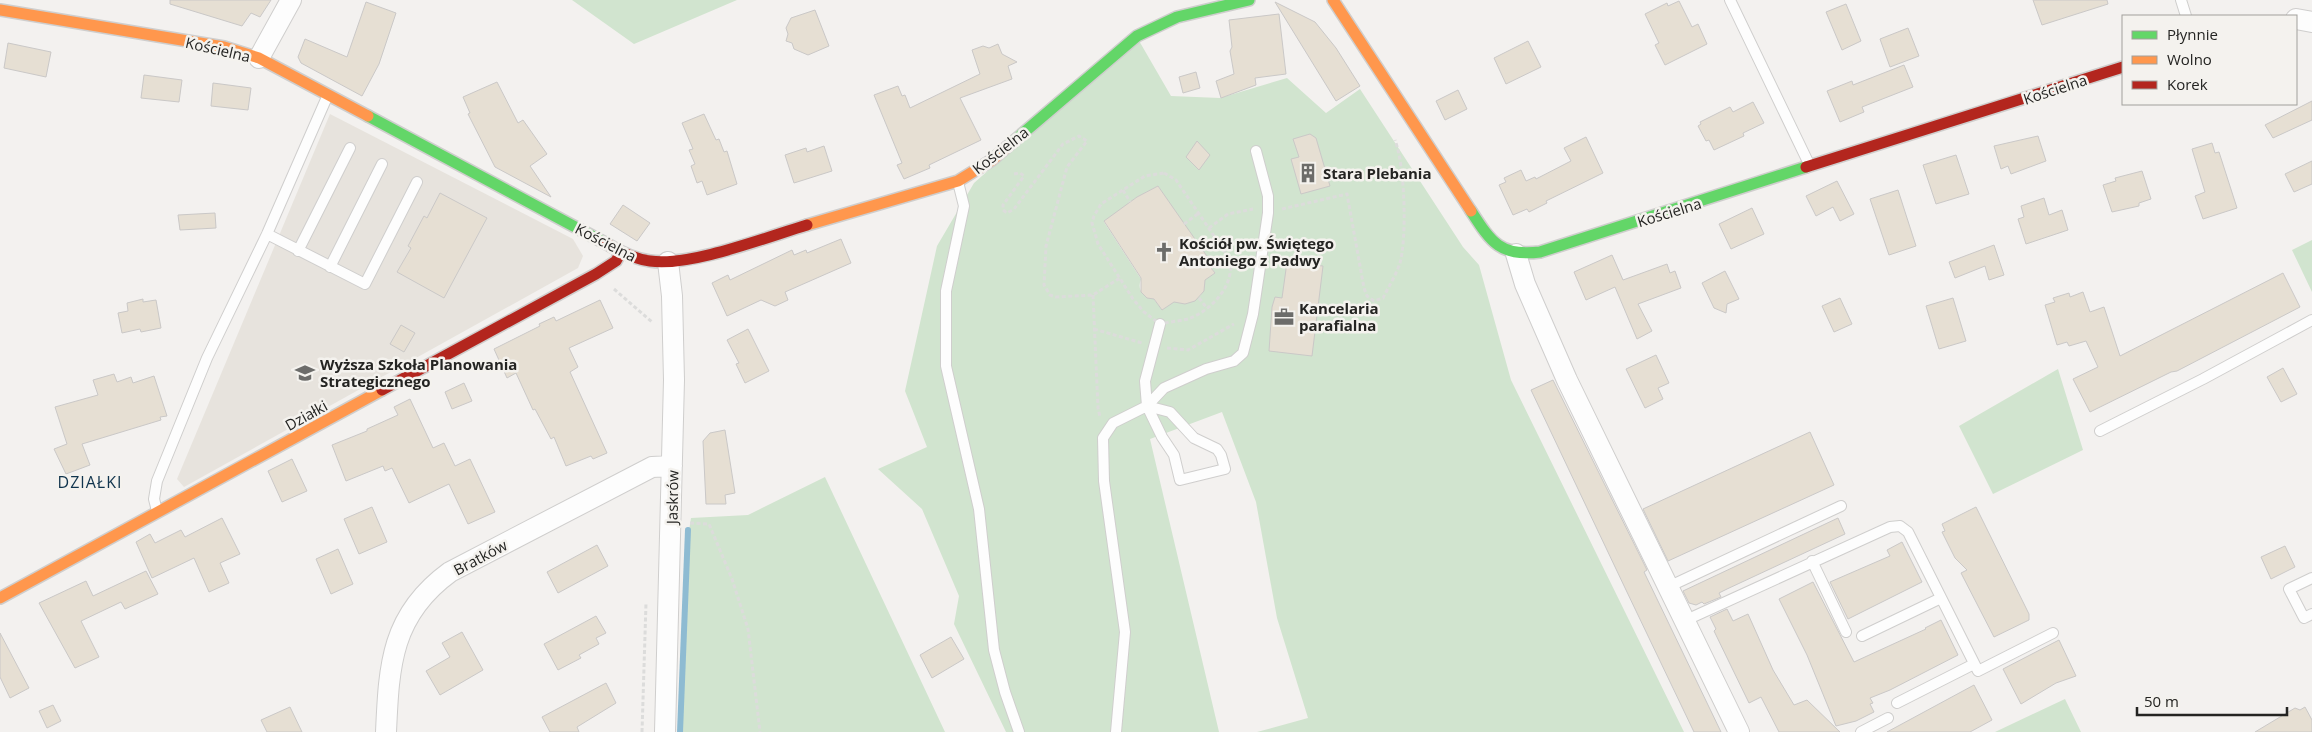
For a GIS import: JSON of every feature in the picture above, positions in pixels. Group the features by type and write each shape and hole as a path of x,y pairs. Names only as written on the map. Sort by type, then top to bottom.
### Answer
{"street":[{"path":"259,58 291,0"},
{"name":"Kościelna","path":"0,10 224,47 259,58 621,252 643,261 668,262 695,258 958,180 992,160 1137,36 1152,27 1181,15 1249,0"},
{"path":"1333,0 1488,237 1501,248 1516,254 1525,284 1540,320 1739,732"},
{"path":"2297,18 2312,22"},
{"name":"Kościelna","path":"1516,254 1540,252 2122,67"},
{"name":"Działki","path":"0,598 158,514 596,274 616,260 621,252"},
{"name":"Jaskrów","path":"665,732 674,370 672,296 668,262"},
{"name":"Bratków","path":"386,732 388,676 395,649 412,608 434,584 450,572 652,467 672,466"}],"lane":[{"path":"1730,0 1810,167"},
{"path":"2181,0 2186,15"},
{"path":"158,514 154,499 157,481 207,358 266,234 328,95"},
{"path":"298,251 350,148"},
{"path":"1116,732 1125,632 1104,481 1102,444 1105,434 1117,420 1147,406 1164,388 1206,369 1234,361 1243,353 1253,314 1263,210 1268,196 1256,151"},
{"path":"330,267 382,164"},
{"path":"958,180 964,206 946,291 946,366 979,509 994,650 1005,692 1019,732"},
{"path":"266,234 365,284 417,182"},
{"path":"2100,431 2203,379 2312,320"},
{"path":"1147,406 1170,412 1194,438 1217,449 1221,455 1225,470 1180,480 1174,455 1162,437 1147,406 1145,381 1160,324"},
{"path":"1668,587 1841,506"},
{"path":"1684,621 1812,561 1890,527 1900,526 1908,532 1978,671 2053,634"},
{"path":"1812,561 1846,632"},
{"path":"2312,578 2289,590 2304,618 2312,614"},
{"path":"1862,636 1941,598"},
{"path":"1897,703 1974,664"},
{"path":"1861,732 1888,718"}],"path":[{"path":"1208,228 1228,214 1263,210 1347,194 1364,288 1367,296 1374,301 1382,298 1400,263 1402,248 1403,175 1393,134"},
{"path":"1010,176 1017,172 1024,176 1003,205 1003,210 1008,213 1014,209 1063,144 1079,136 1087,141 1067,167 1046,246 1044,285 1050,295 1056,297 1093,296 1120,278"},
{"path":"1164,173 1176,180 1198,213 1228,258 1231,266 1227,286 1217,299 1188,319 1160,324 1144,312 1094,238 1092,223 1096,210 1101,204 1144,176 1164,173"},
{"path":"1123,190 1130,202"},
{"path":"1184,224 1198,213"},
{"path":"1093,296 1098,408 1105,434"},
{"path":"1199,298 1206,308"},
{"path":"1094,329 1155,347 1188,350 1253,314"},
{"path":"671,522 709,524 732,579 748,629 760,732"}],"shaded area":[{"name":"Wyższa Szkoła Planowania Strategicznego","path":"330,114 573,239 583,256 578,268 184,487 177,479"}],"green space":[{"path":"572,0 737,0 634,44"},
{"path":"1138,39 1171,96 1220,98 1287,78 1326,113 1360,89 1463,247 1479,265 1511,380 1684,732 1257,732 1308,718 1277,618 1256,502 1222,412 1150,439 1219,732 1006,732 954,624 959,596 922,509 878,469 927,447 905,391 937,246 974,183","holes":["1158,186 1215,273 1204,280 1203,292 1196,299 1187,302 1175,301 1162,310 1153,298 1141,292 1141,279 1104,222 1137,197"]},
{"path":"2312,240 2312,292 2292,250"},
{"path":"2058,369 2083,450 1993,494 1959,426"},
{"path":"825,477 945,732 679,732 691,518 748,515"},
{"path":"2065,699 2081,732 1995,732"}],"building":[{"path":"170,0 271,0 260,17 251,13 242,26 170,4"},
{"path":"2033,0 2107,0 2108,4 2042,25"},
{"path":"1679,1 1692,27 1698,24 1707,44 1665,65 1655,45 1659,43 1645,14 1667,3 1668,6"},
{"path":"366,2 396,13 379,64 362,96 301,63 298,57 305,39 347,57"},
{"path":"1275,2 1315,22 1336,48 1360,86 1336,101"},
{"path":"1846,4 1861,41 1842,50 1826,12"},
{"path":"815,10 829,46 808,55 794,49 792,43 786,41 788,34 786,28 791,18"},
{"path":"1279,14 1286,74 1255,78 1256,85 1221,98 1216,81 1234,74 1230,51 1232,47 1229,20"},
{"path":"1908,28 1919,56 1890,67 1880,39"},
{"path":"1528,41 1541,67 1506,84 1494,58"},
{"path":"8,43 51,52 46,77 4,68"},
{"path":"998,44 1002,54 1017,62 1008,66 1012,79 960,98 981,140 929,165 930,168 904,179 897,165 902,163 874,95 898,86 902,96 905,95 910,108 980,74 972,50 983,46 989,48"},
{"path":"1904,65 1913,87 1862,107 1864,112 1840,122 1827,91 1852,81 1853,85"},
{"path":"1196,72 1200,88 1183,93 1179,77"},
{"path":"144,75 182,80 179,102 141,98"},
{"path":"497,82 518,123 523,120 547,154 530,166 551,197 495,167 468,114 470,113 463,97"},
{"path":"213,83 251,88 248,110 211,106"},
{"path":"1458,90 1467,109 1445,120 1436,101"},
{"path":"2312,101 2312,120 2273,138 2265,125"},
{"path":"1753,102 1764,123 1743,133 1744,136 1714,150 1709,140 1706,141 1698,126 1701,124 1700,122 1730,107 1733,112"},
{"path":"704,114 716,140 719,139 724,152 727,151 737,184 707,195 702,181 697,183 691,166 695,164 689,150 693,149 682,123"},
{"name":"Stara Plebania","path":"1310,134 1316,138 1330,186 1301,194 1291,159 1299,157 1293,139"},
{"path":"2038,136 2046,161 2011,174 2008,166 2001,169 1994,146"},
{"path":"1586,137 1603,173 1546,201 1547,203 1529,212 1527,209 1513,215 1499,185 1506,182 1504,178 1521,170 1526,181 1535,177 1536,179 1571,161 1564,148"},
{"path":"1197,141 1210,155 1199,170 1186,157"},
{"path":"2212,143 2215,153 2219,152 2237,208 2203,219 2195,196 2205,192 2192,149"},
{"path":"824,146 832,171 794,183 785,155 806,148 807,152"},
{"path":"1956,155 1969,194 1936,204 1923,165"},
{"path":"2312,161 2312,184 2294,192 2285,174"},
{"path":"2142,171 2151,199 2139,203 2139,206 2112,212 2103,185 2116,181 2115,178"},
{"path":"1837,181 1854,214 1840,221 1833,207 1816,216 1806,196"},
{"name":"Kościół pw. Świętego Antoniego z Padwy","path":"1158,186 1211,262 1208,264 1215,273 1205,280 1204,291 1195,301 1185,304 1174,302 1162,310 1154,299 1147,298 1141,292 1141,278 1104,221 1137,197"},
{"path":"1898,190 1916,246 1889,255 1870,199"},
{"path":"440,193 487,218 444,298 397,272 411,248 408,246 424,216 427,218"},
{"path":"2044,198 2049,215 2062,210 2068,230 2026,244 2018,219 2024,217 2021,206"},
{"path":"623,205 650,223 637,241 610,224"},
{"path":"1752,208 1764,234 1731,249 1719,224"},
{"path":"215,213 216,228 180,230 178,215"},
{"path":"841,239 851,263 785,292 788,300 775,306 761,300 727,316 712,283 728,275 730,280 792,250 794,255 806,250 807,253"},
{"path":"1994,245 2004,275 1989,280 1985,266 1955,278 1949,262"},
{"path":"1612,255 1623,280 1667,264 1670,273 1675,271 1681,288 1638,304 1652,331 1637,339 1615,287 1586,300 1574,272"},
{"path":"1287,262 1323,266 1312,356 1269,351 1272,307 1275,297 1282,298"},
{"path":"1725,271 1739,299 1727,304 1726,313 1714,308 1702,283"},
{"path":"2283,273 2300,307 2177,371 2171,372 2090,412 2073,379 2098,367 2086,341 2069,346 2067,342 2057,345 2045,305 2055,302 2053,298 2069,293 2070,297 2083,292 2090,312 2104,307 2120,356"},
{"path":"1840,298 1852,324 1834,332 1822,306"},
{"path":"1953,298 1966,341 1939,349 1926,306"},
{"path":"143,299 143,302 156,300 161,328 141,332 140,329 122,333 118,313 128,311 127,303"},
{"path":"600,300 613,328 569,348 578,367 570,372 607,453 593,459 591,456 566,466 554,437 551,439 535,409 533,410 516,373 507,378 494,349 554,317 556,321"},
{"path":"401,325 415,333 404,352 390,344"},
{"path":"748,329 769,371 745,383 736,364 739,363 727,340"},
{"path":"1656,355 1669,383 1658,388 1663,399 1645,408 1626,369"},
{"path":"2283,368 2297,394 2281,402 2267,377"},
{"path":"114,374 117,382 131,377 133,383 154,376 167,416 160,417 161,420 82,444 90,465 66,474 54,449 67,444 55,407 98,395 93,380"},
{"path":"1553,380 1647,570 1644,572 1721,732 1694,732 1626,590 1531,390"},
{"path":"464,383 472,401 452,409 445,392"},
{"path":"410,399 433,448 444,443 455,466 470,459 495,512 468,524 449,484 409,503 392,468 385,471 383,466 346,481 332,445 367,431 367,429 398,415 394,407"},
{"path":"725,430 735,493 725,495 726,504 706,504 703,441 710,433"},
{"path":"1810,432 1834,485 1668,561 1643,509"},
{"path":"292,459 307,491 282,502 268,471"},
{"path":"372,507 387,542 359,554 344,519"},
{"path":"1976,507 2029,614 2029,620 1994,637 1961,573 1967,570 1955,558 1942,532 1945,531 1942,524"},
{"path":"222,518 240,554 220,563 229,583 209,592 194,558 152,578 136,542 150,534 155,543 181,530 185,537"},
{"path":"1838,518 1845,534 1719,593 1721,597 1704,604 1702,602 1696,605 1689,603 1683,591"},
{"path":"1902,542 1922,582 1848,619 1830,582 1890,556 1887,550"},
{"path":"597,545 608,566 558,593 547,572"},
{"path":"2285,546 2295,567 2271,579 2261,557"},
{"path":"338,549 353,584 331,594 316,559"},
{"path":"146,571 158,594 125,609 121,602 81,621 99,657 75,668 39,603 86,581 93,596"},
{"path":"1813,582 1854,662 1926,629 1941,620 1958,655 1890,690 1870,698 1873,703 1870,704 1874,712 1856,721 1836,726 1807,655 1779,599"},
{"path":"1727,609 1733,621 1748,614 1773,670 1794,705 1807,700 1840,732 1779,732 1761,697 1749,703 1714,631 1716,629 1710,617"},
{"path":"596,616 606,633 596,638 599,644 579,655 581,658 558,670 544,644"},
{"path":"462,632 483,670 440,695 426,671 450,657 442,643"},
{"path":"0,633 29,688 10,698 0,677"},
{"path":"951,637 964,659 932,678 920,655"},
{"path":"2059,640 2076,676 2056,683 2021,704 2003,669"},
{"path":"606,683 616,703 577,727 579,732 550,732 542,717"},
{"path":"1974,685 1992,720 1970,732 1887,732"},
{"path":"53,705 61,721 47,728 39,711"},
{"path":"290,707 302,732 267,732 261,720"},
{"path":"2305,707 2312,720 2312,732 2255,732 2295,708 2300,710"}],"waterway":[{"path":"680,732 688,530"}],"traffic: fast":[{"path":"1007,147 1137,36 1177,17 1249,0"},
{"path":"368,116 607,244"},
{"path":"1471,211 1491,239 1498,245 1515,252 1540,252 1806,167"}],"traffic: slow":[{"path":"1333,0 1471,211"},
{"path":"0,10 224,47 259,58 368,116"},
{"path":"807,225 958,181 992,160 1007,147"},
{"path":"0,598 382,390"}],"traffic: jam":[{"path":"1806,167 2122,67"},
{"path":"607,244 638,259 667,262 686,260 729,250 807,225"},
{"path":"382,390 596,274 616,261 621,252"}],"place":[{"name":"Stara Plebania","path":"1308,173"},
{"name":"Kościół pw. Świętego Antoniego z Padwy","path":"1164,252"},
{"name":"Kancelaria parafialna","path":"1284,317"},
{"name":"Wyższa Szkoła Planowania Strategicznego","path":"305,373"}],"district":[{"name":"DZIAŁKI","path":"90,482"}]}
